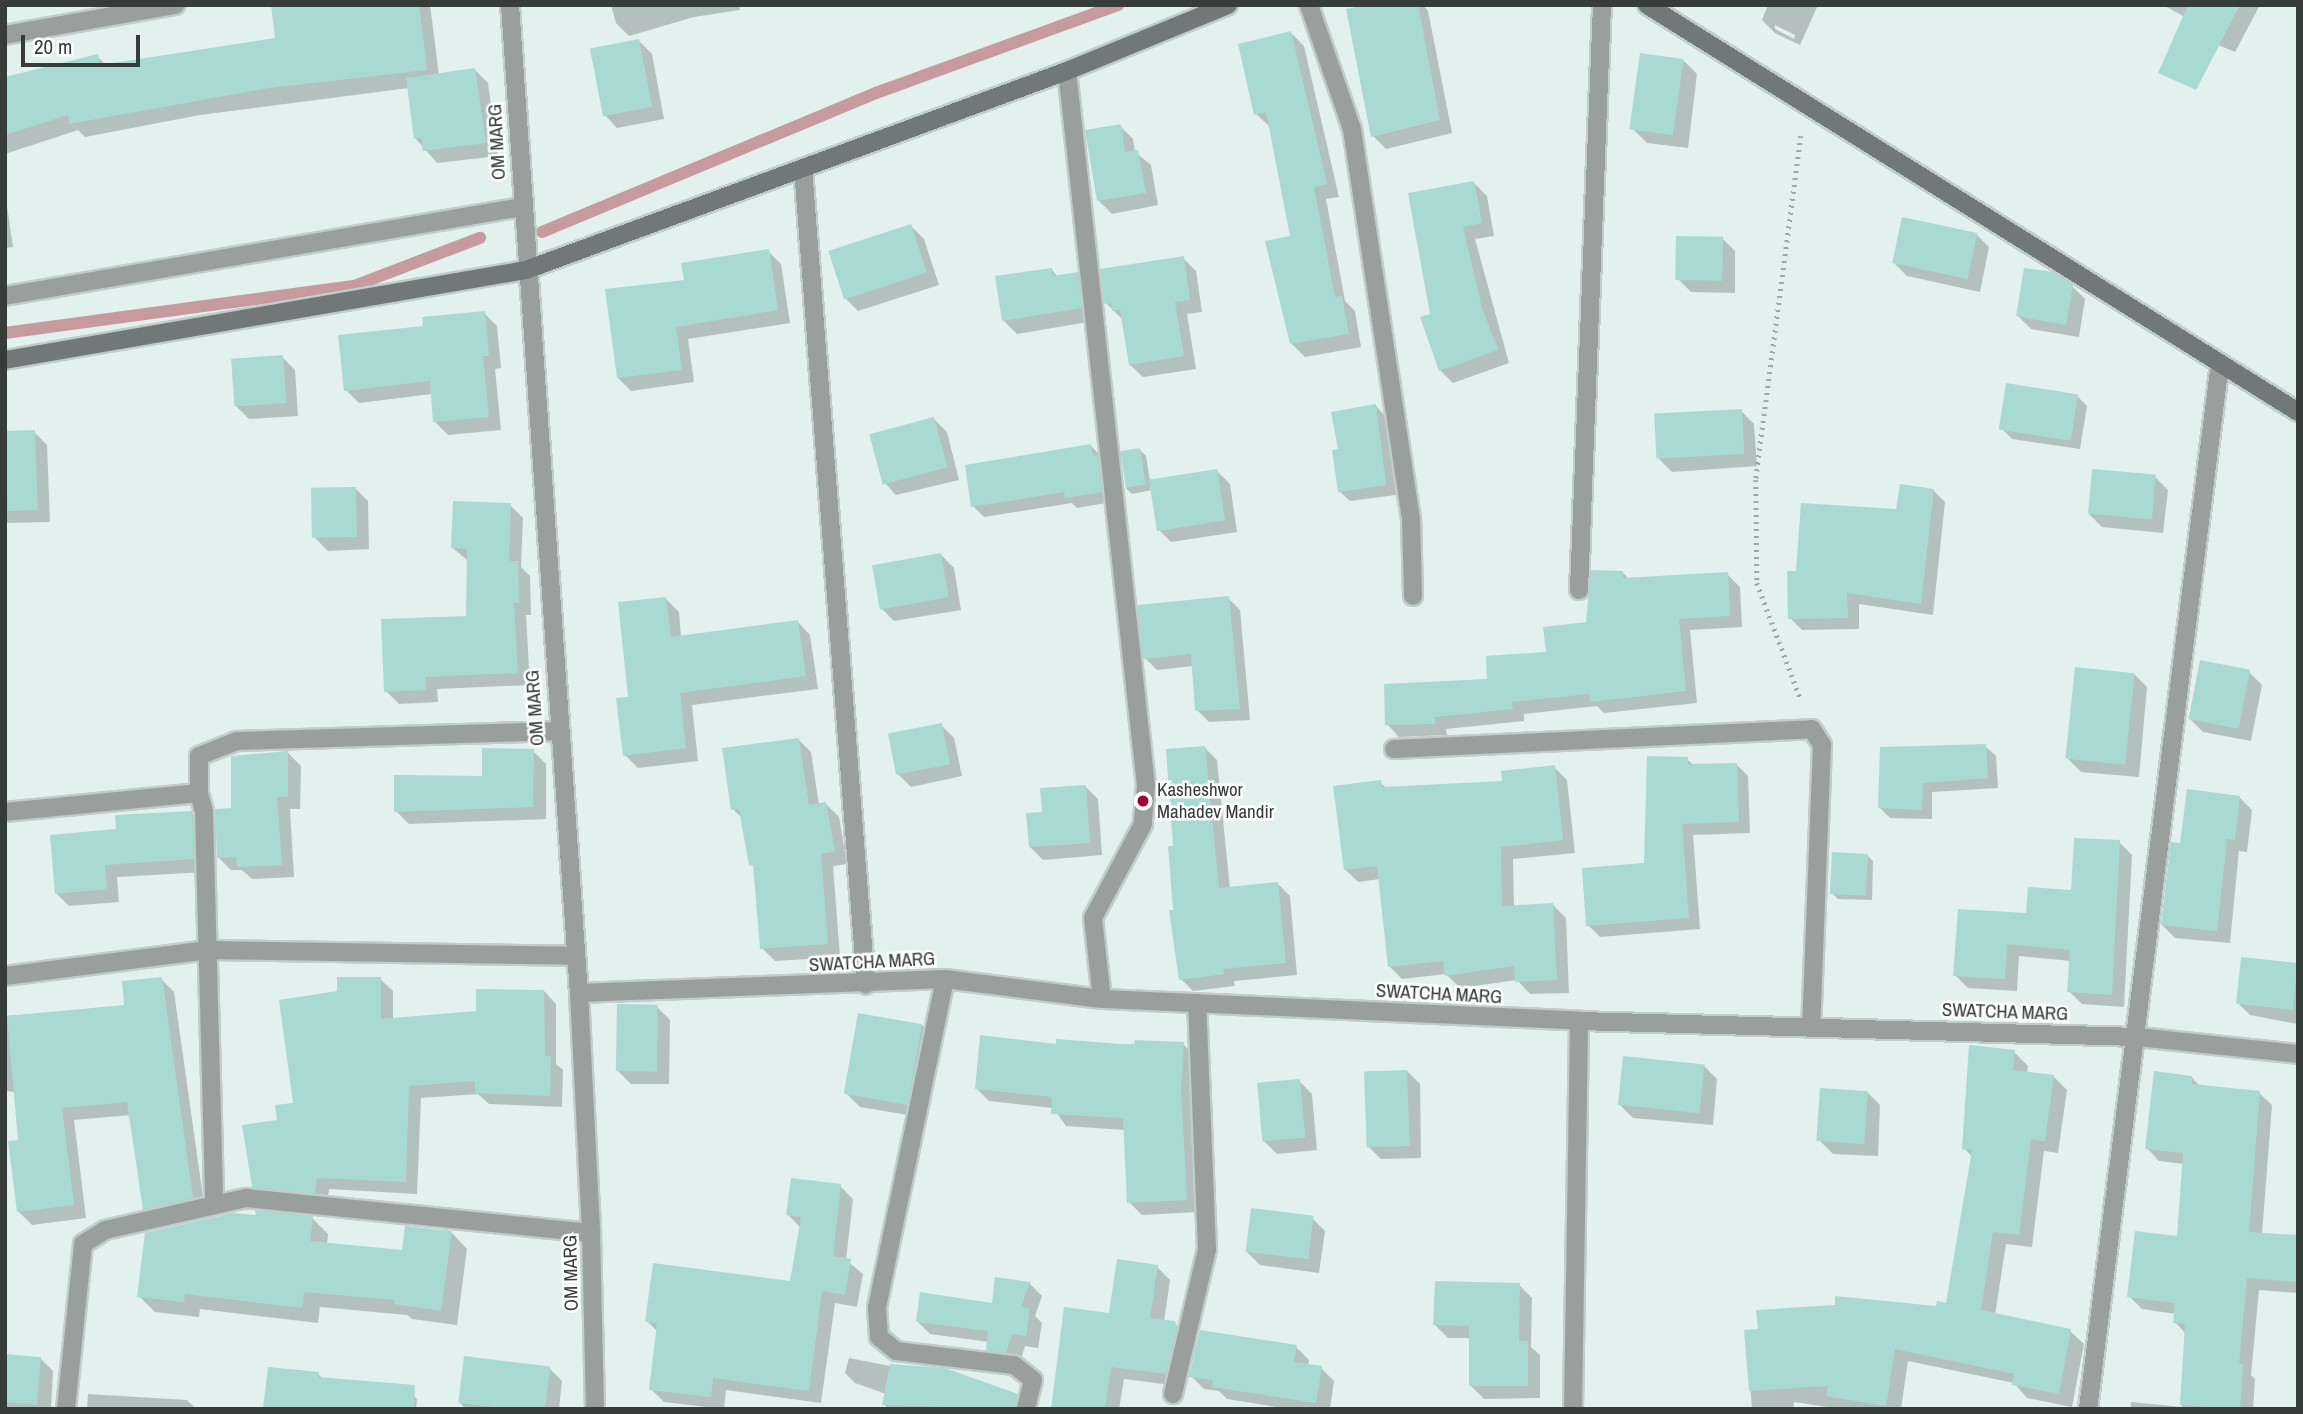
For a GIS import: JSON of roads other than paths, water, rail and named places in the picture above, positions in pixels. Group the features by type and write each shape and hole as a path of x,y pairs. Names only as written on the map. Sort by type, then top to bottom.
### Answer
{"street":[{"path":"5,35 175,5"},
{"name":"OM MARG","path":"510,5 558,731 579,993 591,1233 595,1409"},
{"path":"5,360 526,270 1068,71 1228,5"},
{"path":"1309,5 1352,129 1411,517 1412,596"},
{"path":"1579,590 1602,5"},
{"path":"1647,5 2298,412"},
{"path":"1068,71 1146,786 1143,824 1093,918 1102,999"},
{"path":"803,168 866,985"},
{"path":"5,296 522,207"},
{"path":"2088,1409 2220,363"},
{"path":"1394,749 1812,729 1822,745 1811,1027"},
{"path":"214,1204 204,811 199,793 200,756 237,741 558,731"},
{"path":"5,812 199,793"},
{"path":"5,975 208,950 574,956"},
{"path":"945,979 877,1308 879,1337 896,1351 1014,1365 1033,1380 1026,1409"},
{"name":"SWATCHA MARG","path":"579,993 866,985 945,979 1102,999 1579,1021 2137,1037 2298,1054"},
{"path":"1173,1394 1207,1250 1196,1003"},
{"path":"1573,1409 1579,1021"},
{"path":"66,1409 83,1244 124,1224 246,1198 591,1233"}],"waterway":[{"path":"542,232 876,93 1118,5"},
{"path":"5,333 354,286 480,238"}],"place":[{"name":"Kasheshwor Mahadev Mandir","path":"1143,801"}]}
